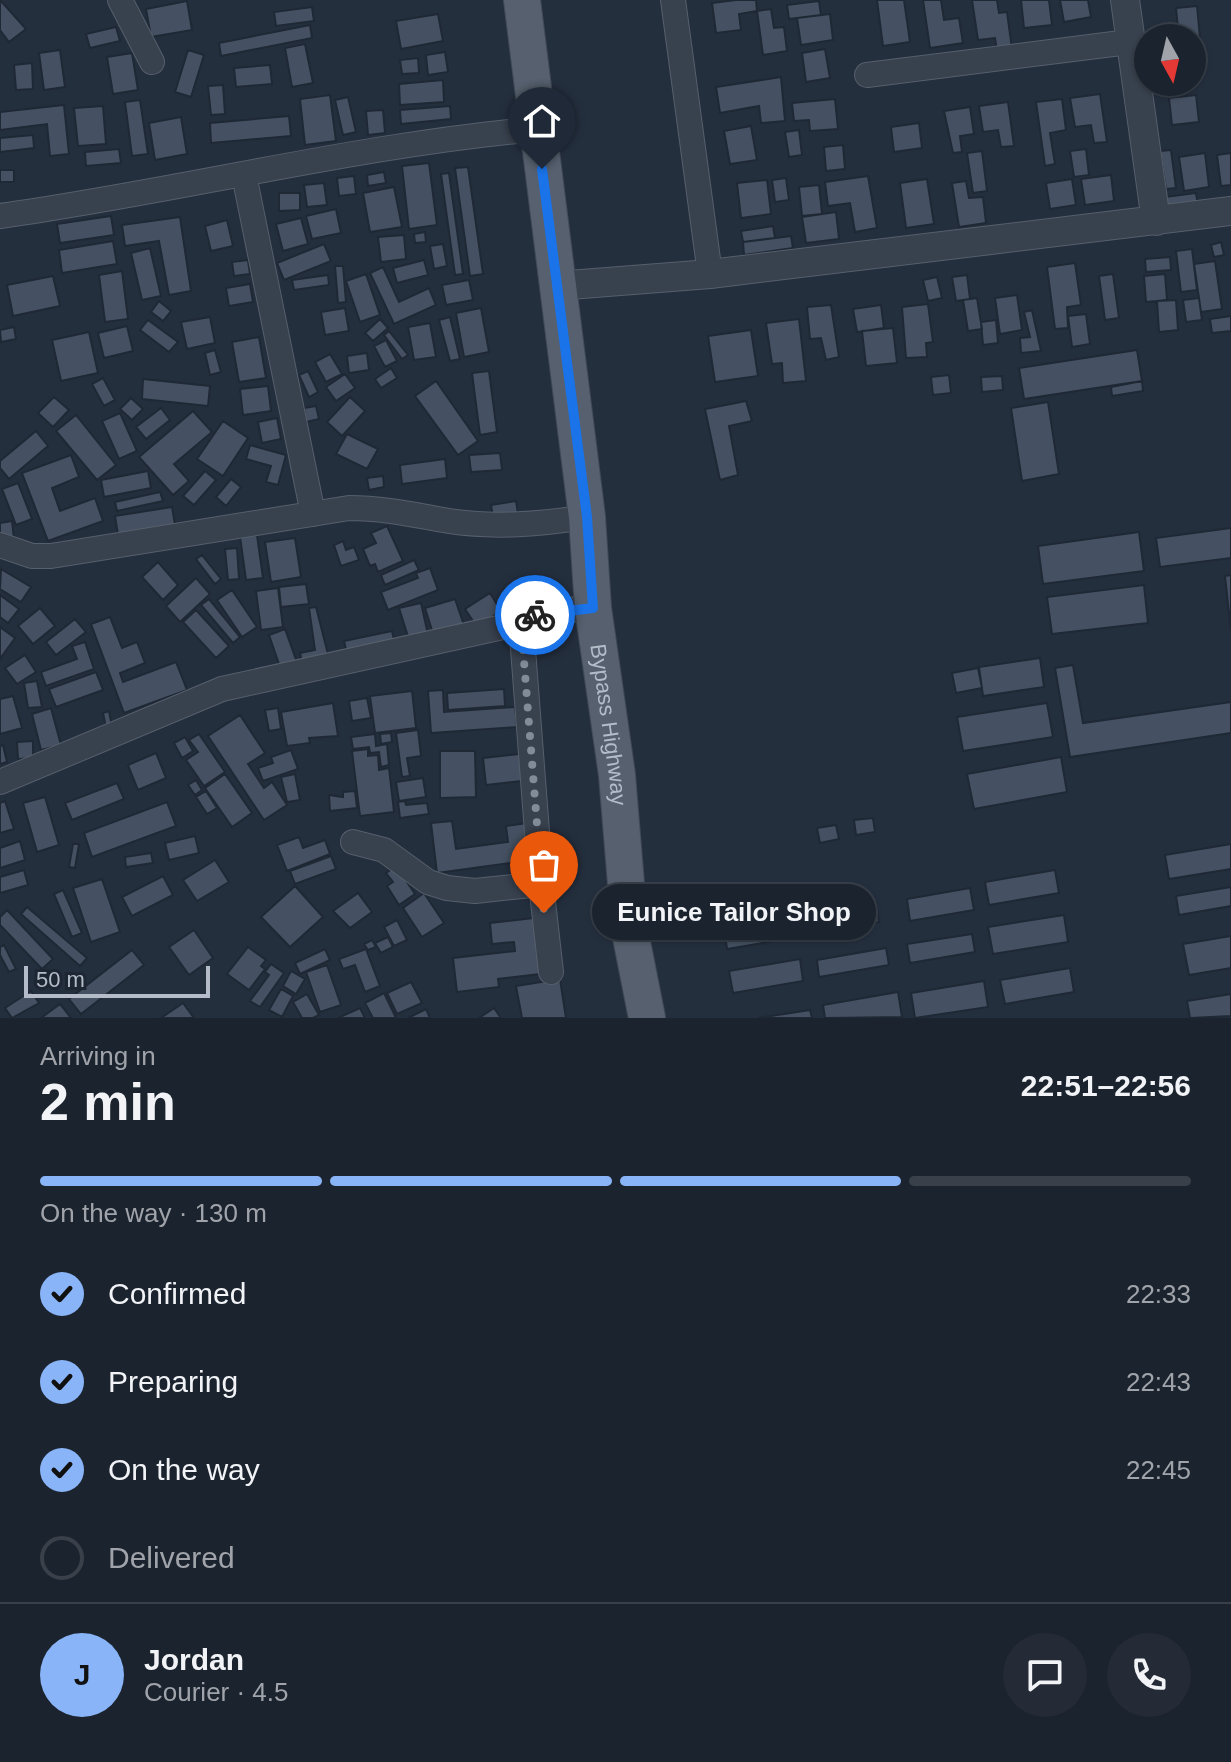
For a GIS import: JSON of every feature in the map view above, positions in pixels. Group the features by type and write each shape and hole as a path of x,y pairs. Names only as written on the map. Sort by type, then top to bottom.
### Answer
{"main road":[{"name":"Bypass Highway","path":"522,0 587,517 593,608 617,775 630,932 647,1018"}],"street":[{"path":"120,0 152,62"},
{"path":"673,0 710,274"},
{"path":"1125,0 1156,221"},
{"path":"867,75 1129,42"},
{"path":"0,216 490,134 538,129"},
{"path":"244,175 313,514"},
{"path":"556,286 710,274 1231,211"},
{"path":"0,545 32,556 51,556 349,508 388,508 450,521 531,525 587,517"},
{"path":"0,782 222,689 521,623 540,612 593,608"},
{"path":"521,623 541,884 551,972"},
{"path":"353,842 384,850 428,882 447,888 475,891 541,884"}],"building":[{"path":"0,0 26,29 9,42 0,30"},
{"path":"756,0 757,11 739,14 741,30 716,33 712,3"},
{"path":"877,0 904,0 910,42 883,46"},
{"path":"923,0 941,0 944,20 959,18 963,43 930,48"},
{"path":"972,0 997,0 999,13 1007,12 1012,49 997,51 995,38 978,40"},
{"path":"1021,0 1049,0 1052,25 1024,28"},
{"path":"1060,0 1088,0 1091,17 1064,22"},
{"path":"187,1 192,30 151,37 146,9"},
{"path":"819,1 821,15 789,19 787,5"},
{"path":"1197,6 1199,24 1178,24 1176,8"},
{"path":"312,7 314,21 276,26 274,12"},
{"path":"771,9 774,28 784,27 787,51 763,55 757,11"},
{"path":"438,14 443,41 401,49 396,21"},
{"path":"830,14 833,40 801,45 797,18"},
{"path":"310,25 312,38 221,56 219,43"},
{"path":"116,27 120,41 90,48 86,34"},
{"path":"305,44 313,83 292,87 285,48"},
{"path":"825,49 830,78 806,82 802,53"},
{"path":"60,50 65,87 44,90 39,53"},
{"path":"188,50 204,55 191,97 175,92"},
{"path":"445,52 448,72 428,75 426,55"},
{"path":"132,53 138,90 113,94 107,57"},
{"path":"418,58 419,73 402,74 400,60"},
{"path":"32,63 33,89 16,90 14,65"},
{"path":"270,65 272,84 236,87 234,68"},
{"path":"781,77 785,121 761,123 759,106 720,113 716,87"},
{"path":"443,80 444,102 400,105 399,84"},
{"path":"223,85 225,114 211,115 208,86"},
{"path":"1100,94 1107,142 1094,143 1091,125 1075,127 1070,98"},
{"path":"330,95 336,141 305,145 300,99"},
{"path":"1196,96 1199,122 1172,125 1169,98"},
{"path":"348,97 356,132 343,135 335,100"},
{"path":"835,99 838,129 810,131 809,120 794,121 792,103"},
{"path":"1062,99 1066,130 1050,133 1055,164 1045,166 1036,102"},
{"path":"140,100 148,154 132,156 125,102"},
{"path":"1008,102 1014,146 1001,147 998,130 983,132 979,106"},
{"path":"64,105 69,154 50,156 47,124 0,130 0,112"},
{"path":"103,106 106,144 78,146 74,108"},
{"path":"450,106 451,119 401,124 400,110"},
{"path":"970,107 974,134 960,136 962,152 953,153 944,111"},
{"path":"383,110 385,133 368,135 366,111"},
{"path":"289,116 291,136 211,143 210,123"},
{"path":"181,117 187,154 155,160 149,123"},
{"path":"919,123 922,148 894,152 891,127"},
{"path":"751,126 757,160 730,164 724,131"},
{"path":"799,130 802,155 789,157 785,132"},
{"path":"33,135 34,148 0,152 0,138"},
{"path":"843,145 845,169 826,171 824,147"},
{"path":"119,149 121,163 86,166 85,152"},
{"path":"1086,149 1089,175 1074,177 1070,151"},
{"path":"1171,150 1176,188 1166,189 1160,151"},
{"path":"982,151 987,191 973,193 967,153"},
{"path":"1205,153 1209,187 1184,191 1179,157"},
{"path":"1231,153 1231,185 1221,186 1217,155"},
{"path":"429,163 437,225 409,229 402,166"},
{"path":"468,167 483,274 470,276 455,168"},
{"path":"0,170 14,170 14,182 0,182"},
{"path":"384,172 386,183 368,186 367,175"},
{"path":"449,173 463,274 455,275 441,174"},
{"path":"1111,175 1114,201 1085,205 1081,179"},
{"path":"354,176 356,194 339,196 337,178"},
{"path":"868,176 877,228 855,232 850,203 828,206 825,182"},
{"path":"786,178 789,200 775,202 772,180"},
{"path":"927,179 934,224 906,228 900,183"},
{"path":"1072,179 1076,205 1050,209 1046,183"},
{"path":"767,180 771,214 741,218 737,183"},
{"path":"966,181 969,198 983,197 986,223 959,227 952,183"},
{"path":"324,183 327,205 307,207 304,185"},
{"path":"819,185 822,214 802,216 799,187"},
{"path":"394,187 402,227 370,232 363,193"},
{"path":"279,193 300,193 300,210 279,211"},
{"path":"1196,193 1198,205 1167,209 1165,197"},
{"path":"336,209 341,233 312,239 306,216"},
{"path":"836,212 839,239 806,243 802,217"},
{"path":"111,216 114,235 60,243 57,224"},
{"path":"180,217 191,291 169,295 159,241 125,246 122,225"},
{"path":"301,218 308,244 283,251 276,224"},
{"path":"227,220 233,246 211,251 205,226"},
{"path":"773,226 775,238 743,242 741,231"},
{"path":"425,232 426,242 415,243 414,234"},
{"path":"404,235 406,259 381,262 378,237"},
{"path":"791,236 793,248 744,255 743,242"},
{"path":"113,241 117,264 62,273 59,250"},
{"path":"1221,242 1224,255 1214,257 1211,245"},
{"path":"324,244 331,261 284,280 277,263"},
{"path":"443,244 447,266 434,269 430,246"},
{"path":"150,248 161,296 142,300 131,253"},
{"path":"1192,249 1197,290 1181,292 1176,251"},
{"path":"1170,257 1171,270 1146,272 1145,259"},
{"path":"248,260 250,274 234,276 232,262"},
{"path":"424,260 428,275 397,283 393,268"},
{"path":"1215,261 1222,309 1201,312 1194,264"},
{"path":"1075,263 1081,305 1067,307 1068,328 1055,329 1047,267"},
{"path":"335,266 343,266 346,302 338,303"},
{"path":"383,267 399,302 429,288 436,305 394,324 370,273"},
{"path":"122,271 128,319 105,322 99,275"},
{"path":"366,274 380,315 360,322 346,281"},
{"path":"1113,274 1119,318 1105,320 1099,276"},
{"path":"1165,274 1167,300 1146,302 1144,276"},
{"path":"328,275 329,285 294,290 292,280"},
{"path":"967,275 970,299 956,301 952,277"},
{"path":"53,276 60,306 13,316 7,285"},
{"path":"937,277 942,298 928,301 923,280"},
{"path":"469,280 473,300 446,305 442,285"},
{"path":"250,284 253,302 229,306 226,288"},
{"path":"1017,295 1022,330 1000,334 995,298"},
{"path":"977,298 982,329 968,331 963,300"},
{"path":"1199,298 1202,320 1186,322 1183,300"},
{"path":"1176,300 1178,330 1159,332 1157,301"},
{"path":"159,301 171,311 163,321 151,312"},
{"path":"928,304 933,342 926,343 927,357 906,358 902,307"},
{"path":"831,305 839,357 826,360 821,338 810,339 807,307"},
{"path":"881,305 884,328 857,332 853,309"},
{"path":"345,308 349,331 325,335 321,312"},
{"path":"481,308 489,352 464,357 456,313"},
{"path":"1032,310 1041,351 1021,353 1020,338 1030,337 1024,312"},
{"path":"1086,314 1090,344 1072,347 1068,316"},
{"path":"1231,316 1231,331 1212,333 1210,319"},
{"path":"210,317 215,343 187,349 181,322"},
{"path":"450,317 460,359 450,361 439,320"},
{"path":"380,319 388,328 373,341 365,333"},
{"path":"799,319 806,381 783,383 782,363 772,364 766,323"},
{"path":"148,320 178,342 169,352 140,330"},
{"path":"996,320 998,343 983,345 981,322"},
{"path":"430,323 436,357 414,360 408,327"},
{"path":"127,326 133,351 104,358 98,333"},
{"path":"14,327 16,339 1,342 0,330"},
{"path":"893,328 897,363 866,366 862,331"},
{"path":"751,330 758,376 715,382 708,336"},
{"path":"389,331 408,355 402,359 384,335"},
{"path":"89,332 98,373 61,381 52,340"},
{"path":"259,337 266,378 239,382 232,342"},
{"path":"386,340 397,361 385,367 374,346"},
{"path":"215,350 221,372 210,375 205,353"},
{"path":"1137,350 1142,381 1024,399 1019,368"},
{"path":"367,353 369,370 349,373 347,356"},
{"path":"330,354 342,374 326,382 315,362"},
{"path":"391,368 397,378 381,388 375,379"},
{"path":"308,371 318,392 309,397 299,375"},
{"path":"489,371 497,432 480,435 472,373"},
{"path":"345,374 355,388 336,401 326,387"},
{"path":"949,375 951,393 933,395 931,377"},
{"path":"1002,376 1003,390 982,392 981,377"},
{"path":"103,378 115,400 104,406 92,384"},
{"path":"143,379 210,386 208,406 142,399"},
{"path":"436,381 478,441 458,455 415,396"},
{"path":"1142,381 1143,391 1112,396 1111,387"},
{"path":"268,386 271,411 243,415 240,389"},
{"path":"54,397 69,410 53,427 38,413"},
{"path":"350,397 365,411 342,436 327,422"},
{"path":"131,398 143,409 132,420 120,409"},
{"path":"746,401 752,421 729,426 738,475 720,480 705,409"},
{"path":"1048,402 1059,474 1022,481 1011,408"},
{"path":"316,406 319,419 306,422 304,408"},
{"path":"161,408 170,420 146,439 136,427"},
{"path":"193,411 212,432 174,464 189,481 173,495 139,457"},
{"path":"120,413 137,451 119,459 102,421"},
{"path":"76,415 116,465 97,480 56,431"},
{"path":"277,418 281,439 262,443 258,422"},
{"path":"223,421 248,438 223,476 197,459"},
{"path":"36,431 48,446 9,479 0,468 0,461"},
{"path":"347,434 378,449 367,469 336,454"},
{"path":"250,445 286,455 278,485 266,482 271,466 246,459"},
{"path":"500,453 502,470 471,472 469,455"},
{"path":"71,455 79,477 52,488 60,511 95,498 103,521 48,541 22,473"},
{"path":"445,459 447,478 402,484 400,465"},
{"path":"148,471 151,488 104,497 101,480"},
{"path":"205,471 216,480 194,505 183,496"},
{"path":"383,476 384,487 369,490 367,478"},
{"path":"231,479 241,487 226,506 216,497"},
{"path":"18,483 32,519 16,525 2,489"},
{"path":"160,492 163,501 117,511 115,502"},
{"path":"516,501 519,520 494,523 491,505"},
{"path":"172,507 175,525 118,535 115,516"},
{"path":"12,521 14,539 0,540 0,523"},
{"path":"387,526 403,561 378,572 375,564 370,566 363,549 376,543 371,533"},
{"path":"1231,528 1231,558 1160,567 1156,538"},
{"path":"1139,532 1144,571 1043,584 1038,546"},
{"path":"257,535 263,578 246,580 240,537"},
{"path":"295,538 301,577 271,582 265,542"},
{"path":"343,541 346,550 354,547 359,560 341,566 334,545"},
{"path":"237,548 239,579 228,580 225,549"},
{"path":"202,555 221,579 215,584 196,559"},
{"path":"414,560 419,570 385,585 381,575"},
{"path":"158,562 178,585 163,600 142,577"},
{"path":"430,568 438,590 388,610 381,592 418,578 416,573"},
{"path":"1,569 31,587 21,602 0,589"},
{"path":"1231,575 1231,631 1225,576"},
{"path":"196,578 210,594 180,622 166,606"},
{"path":"306,584 309,604 281,607 279,587"},
{"path":"1144,585 1148,623 1052,634 1047,597"},
{"path":"278,588 283,627 261,630 256,591"},
{"path":"232,590 257,627 242,637 217,600"},
{"path":"490,593 501,611 477,627 465,609"},
{"path":"0,595 19,609 8,623 0,617"},
{"path":"209,599 240,637 233,643 201,605"},
{"path":"455,599 466,631 435,640 425,608"},
{"path":"421,603 429,639 410,643 399,608"},
{"path":"316,607 329,658 302,663 300,653 315,650 309,608"},
{"path":"40,608 55,626 33,644 18,626"},
{"path":"196,610 229,646 216,658 183,622"},
{"path":"110,617 122,648 137,642 145,663 120,673 123,682 176,662 187,690 124,713 91,624"},
{"path":"75,619 86,632 56,655 46,642"},
{"path":"0,627 15,638 0,659"},
{"path":"285,629 298,665 281,670 269,635"},
{"path":"392,631 395,644 347,654 344,641"},
{"path":"85,642 94,669 46,686 41,672 77,659 72,646"},
{"path":"25,655 36,672 17,684 5,668"},
{"path":"1040,658 1044,687 983,696 979,667"},
{"path":"1073,665 1083,723 1231,702 1231,733 1070,757 1055,668"},
{"path":"978,668 982,688 956,693 952,673"},
{"path":"96,672 103,690 56,707 49,689"},
{"path":"37,681 42,707 28,708 24,683"},
{"path":"504,689 505,706 448,710 447,693"},
{"path":"443,690 444,712 515,707 517,727 431,733 428,691"},
{"path":"412,691 416,728 375,733 370,696"},
{"path":"13,696 22,728 0,734 0,699"},
{"path":"367,698 371,718 352,721 349,701"},
{"path":"333,703 338,736 309,738 310,743 287,746 281,712"},
{"path":"1047,703 1053,737 963,751 957,717"},
{"path":"51,708 61,745 41,750 32,714"},
{"path":"278,708 281,729 269,731 265,710"},
{"path":"109,711 112,727 106,728 103,713"},
{"path":"240,715 265,753 248,764 264,788 272,782 287,805 264,820 208,736"},
{"path":"418,730 421,756 407,758 410,776 402,777 396,733"},
{"path":"391,733 392,742 381,744 380,734"},
{"path":"199,734 225,772 204,786 186,760 198,752 189,740"},
{"path":"375,734 376,746 387,744 389,765 381,767 379,752 370,753 369,747 353,749 351,737"},
{"path":"185,737 193,751 182,758 174,743"},
{"path":"33,741 33,758 18,759 17,742"},
{"path":"3,745 7,762 0,764 0,746"},
{"path":"368,749 368,756 378,755 379,770 389,768 394,812 360,816 352,751"},
{"path":"291,750 298,769 263,781 258,768 273,763 271,757"},
{"path":"440,751 475,751 476,797 440,798"},
{"path":"156,753 166,778 138,790 128,765"},
{"path":"528,753 531,780 486,785 483,758"},
{"path":"1061,757 1067,792 974,809 967,774"},
{"path":"225,774 252,813 232,827 205,788"},
{"path":"295,774 300,800 287,802 281,777"},
{"path":"423,778 426,797 399,801 396,782"},
{"path":"196,780 202,790 195,795 188,785"},
{"path":"117,783 124,799 72,820 65,803"},
{"path":"206,791 217,808 207,814 196,797"},
{"path":"355,791 357,808 330,811 329,795 343,797 343,792"},
{"path":"45,797 59,845 37,852 23,803"},
{"path":"5,801 14,829 0,833 0,803"},
{"path":"405,801 406,805 427,803 429,814 400,818 398,802"},
{"path":"167,802 176,826 92,857 84,833"},
{"path":"873,818 875,832 856,835 854,820"},
{"path":"452,821 456,849 508,842 506,826 527,823 532,860 437,873 431,823"},
{"path":"836,825 839,839 820,843 817,828"},
{"path":"195,836 199,853 169,860 165,843"},
{"path":"299,837 303,848 325,840 330,854 287,871 277,845"},
{"path":"20,841 25,860 0,868 0,848"},
{"path":"73,844 79,844 75,868 69,867"},
{"path":"1231,844 1231,869 1169,879 1165,855"},
{"path":"151,853 153,863 126,867 125,857"},
{"path":"331,856 336,869 295,884 290,871"},
{"path":"215,860 229,882 197,901 183,880"},
{"path":"396,866 415,894 399,905 387,886 393,882 386,873"},
{"path":"24,870 28,885 0,893 0,877"},
{"path":"1055,870 1059,893 989,905 985,882"},
{"path":"163,876 173,895 132,916 122,897"},
{"path":"102,879 120,932 91,942 73,888"},
{"path":"295,886 323,917 290,947 261,917"},
{"path":"1231,887 1231,906 1179,915 1176,896"},
{"path":"970,888 974,910 910,921 907,899"},
{"path":"63,890 82,933 72,937 54,894"},
{"path":"358,893 372,912 350,928 333,911"},
{"path":"424,893 444,923 422,937 403,908"},
{"path":"876,902 879,922 811,934 807,914"},
{"path":"27,907 87,958 80,966 21,914"},
{"path":"7,910 53,959 42,969 0,925 0,917"},
{"path":"1064,915 1068,942 993,954 988,927"},
{"path":"795,916 798,937 727,949 724,927"},
{"path":"542,917 549,973 498,979 499,987 457,992 453,958 515,951 514,942 492,944 490,923"},
{"path":"397,920 407,940 394,946 384,927"},
{"path":"194,930 213,958 189,975 169,947"},
{"path":"972,934 975,952 910,963 907,944"},
{"path":"1231,936 1231,968 1189,975 1183,944"},
{"path":"388,937 393,947 381,953 375,943"},
{"path":"372,940 376,947 368,950 364,944"},
{"path":"4,945 16,969 9,972 0,955 0,947"},
{"path":"248,947 266,960 261,966 265,969 249,990 227,974"},
{"path":"886,948 889,965 819,977 817,960"},
{"path":"325,949 330,960 300,974 295,963"},
{"path":"366,949 380,986 365,992 355,965 343,969 339,959"},
{"path":"132,950 144,965 81,1014 69,999"},
{"path":"800,959 803,981 733,993 729,971"},
{"path":"271,964 284,973 260,1007 250,1001 269,975 265,972"},
{"path":"327,965 341,1005 320,1012 306,972"},
{"path":"1070,968 1074,992 1005,1004 1000,980"},
{"path":"291,971 305,979 296,994 283,986"},
{"path":"560,979 566,1018 522,1018 516,986"},
{"path":"984,981 988,1007 915,1018 911,993"},
{"path":"411,982 422,1003 397,1014 387,993"},
{"path":"281,989 293,996 282,1017 269,1010"},
{"path":"31,991 39,1003 12,1018 5,1008"},
{"path":"898,992 902,1017 825,1018 823,1005"},
{"path":"384,993 396,1018 373,1018 365,1003"},
{"path":"307,994 319,1015 313,1018 302,1018 293,1002"},
{"path":"1231,994 1231,1016 1190,1018 1187,1001"},
{"path":"183,1003 194,1018 161,1018"},
{"path":"60,1004 71,1018 41,1018"},
{"path":"360,1008 365,1018 338,1018"},
{"path":"494,1008 501,1018 479,1018"},
{"path":"426,1009 430,1018 408,1018"},
{"path":"810,1010 812,1018 758,1018"}],"way so far":[{"path":"535,615 521,623 544,913"}],"place":[{"name":"Eunice Tailor Shop","path":"544,913"}],"route":[{"path":"535,615 593,608 587,517 542,169"}]}
